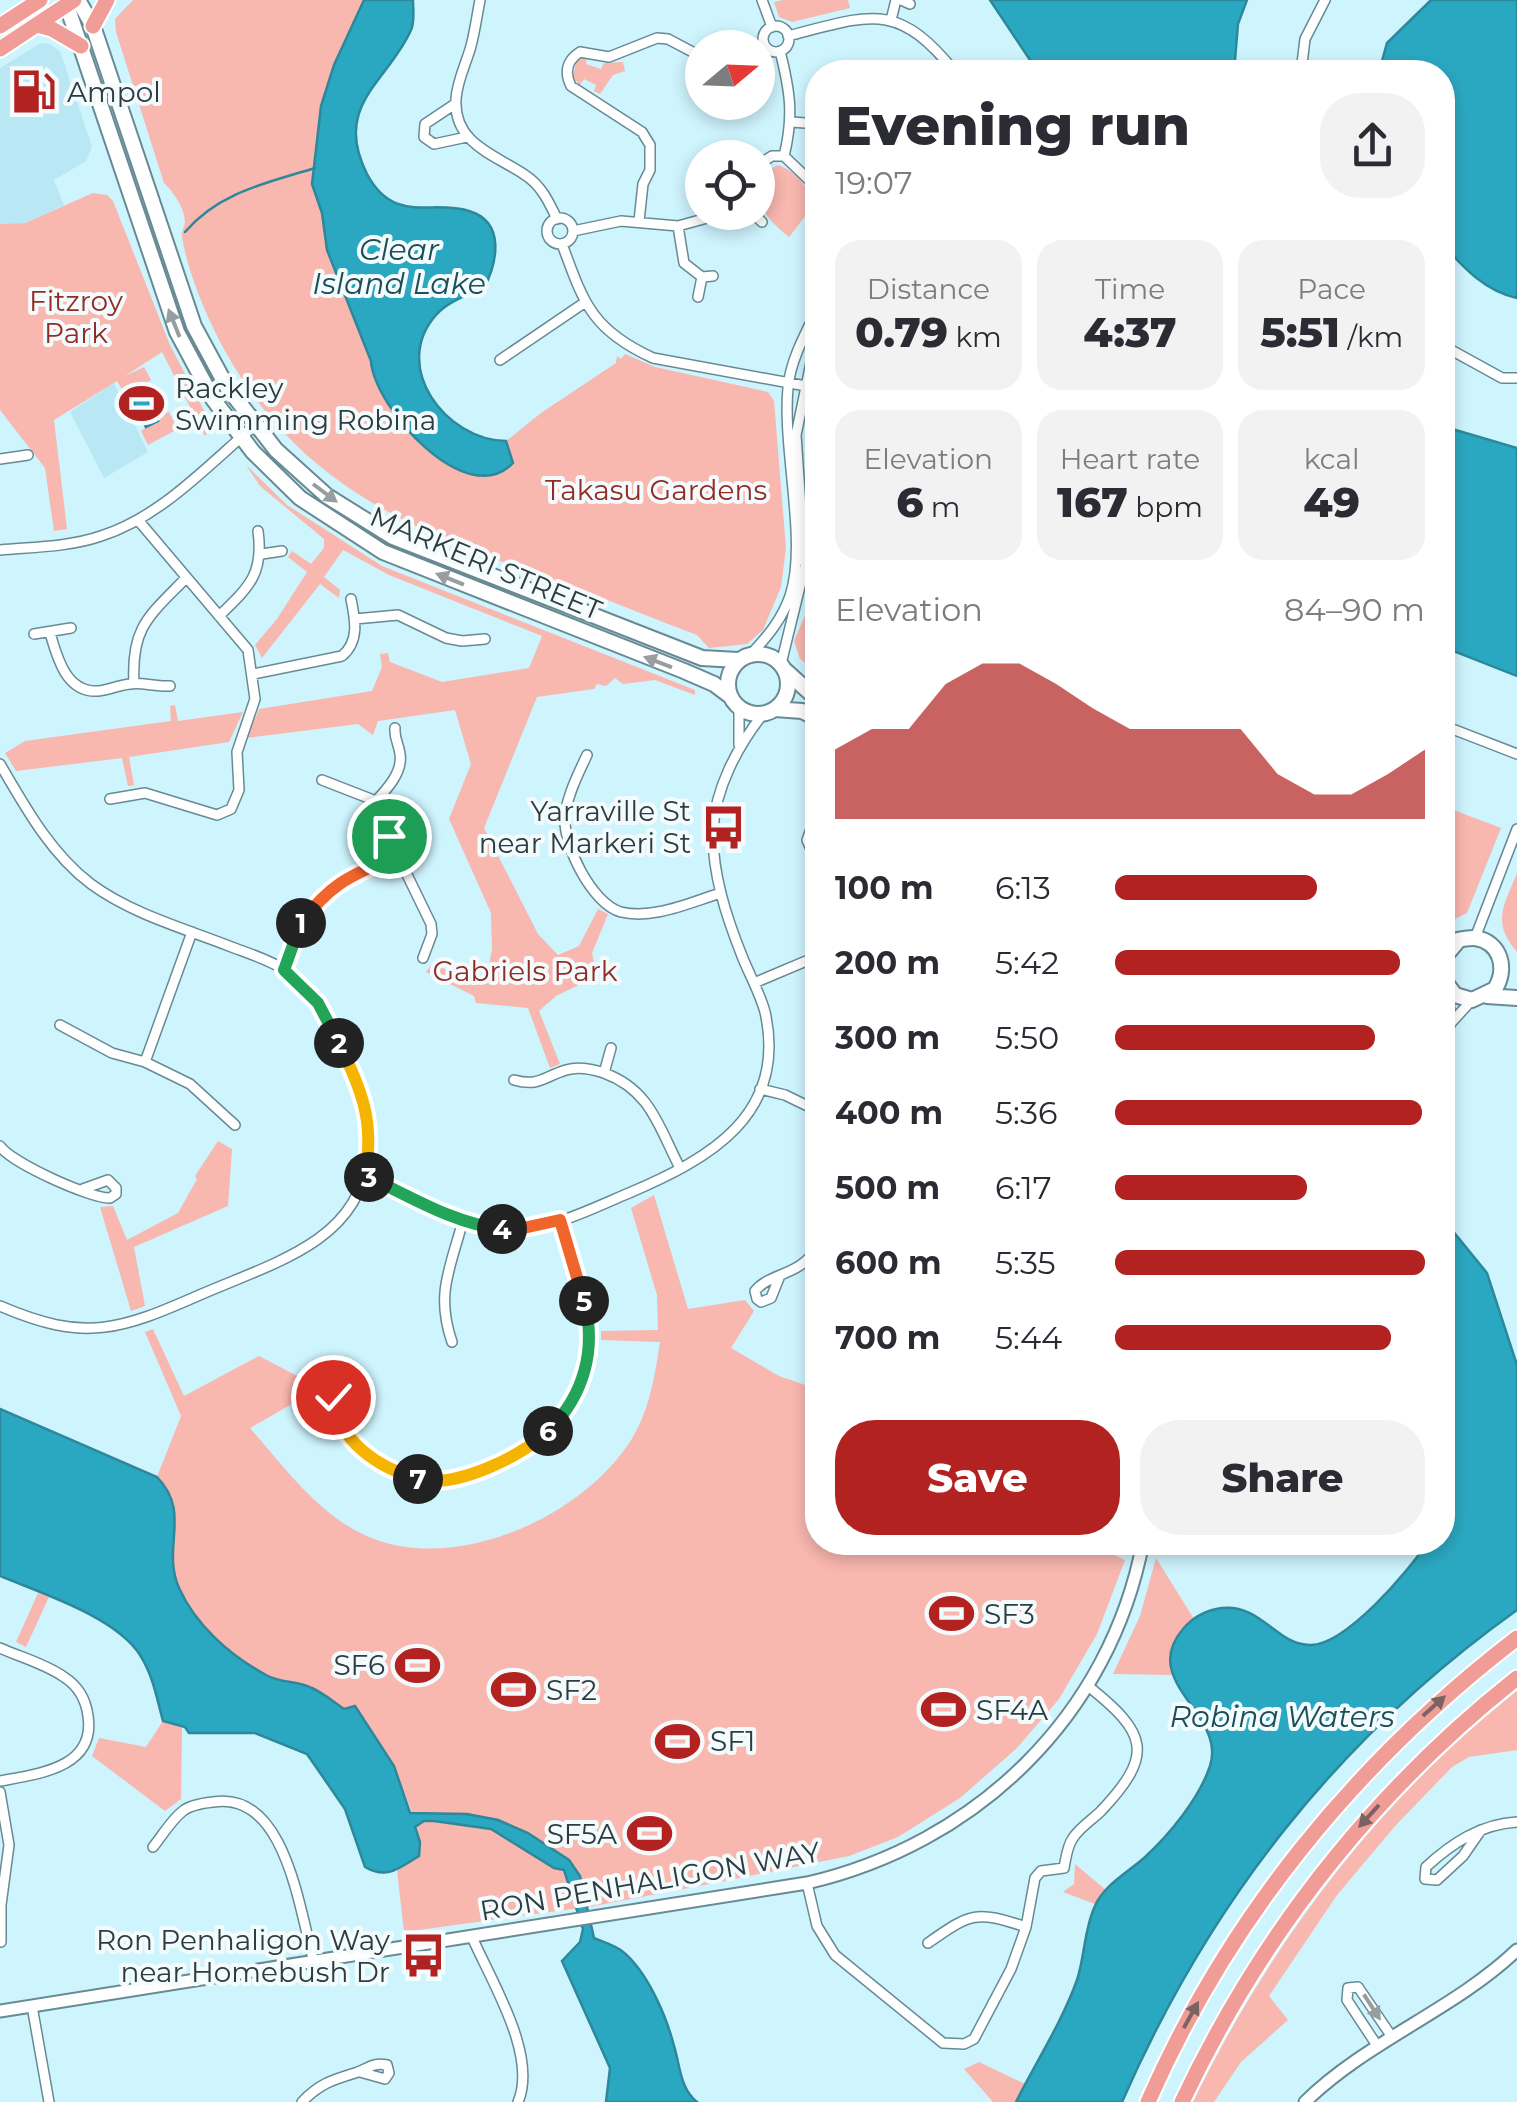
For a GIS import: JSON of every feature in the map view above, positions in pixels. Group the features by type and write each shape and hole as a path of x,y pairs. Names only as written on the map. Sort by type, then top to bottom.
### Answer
{"main road":[{"path":"0,26 40,0"},
{"path":"93,26 107,0"},
{"path":"0,49 71,1"},
{"name":"MARKERI STREET","path":"71,1 93,26 194,326 218,372 254,426 327,496 393,537 702,658 745,657"},
{"name":"MARKERI STREET","path":"71,1 81,46 177,332 203,382 240,438 300,498 382,552 684,671 714,684 734,702"},
{"path":"36,25 52,29 81,46"},
{"path":"805,688 768,654 745,657 728,677 734,702 751,713 805,712"},
{"path":"769,711 786,696 783,667"},
{"path":"1455,941 1476,938 1492,946 1502,962 1517,974"},
{"path":"1455,944 1459,941"},
{"path":"1480,998 1500,982 1502,962"},
{"path":"1455,995 1517,998"},
{"path":"1148,2102 1214,1974 1288,1864 1402,1735 1517,1638"},
{"path":"1182,2102 1254,1969 1334,1856 1418,1764 1517,1678"}],"street":[{"path":"480,0 455,104 468,137 481,151 528,176 546,196 557,219"},
{"path":"762,0 772,26"},
{"path":"1302,60 1305,40 1324,0"},
{"path":"891,20 902,2"},
{"path":"788,36 852,20 891,20 927,38 944,60"},
{"path":"772,26 784,29 788,36 788,44 775,51"},
{"path":"768,30 772,26"},
{"path":"639,221 643,184 652,158 650,145 642,132 571,86 567,66 580,52 609,57 657,38 685,48"},
{"path":"780,51 792,122 784,156"},
{"path":"455,104 425,124 424,138 434,144 468,137"},
{"path":"792,122 805,123"},
{"path":"775,156 784,156 805,177"},
{"path":"557,219 568,220 574,231 570,240 562,244 552,241 548,234 549,224 557,219"},
{"path":"574,231 639,221 685,224"},
{"path":"678,226 684,263 707,276 698,297"},
{"path":"562,244 584,302 606,330 630,348 653,358 805,386"},
{"path":"500,360 584,302"},
{"path":"745,657 780,618 794,580 788,383 805,340"},
{"path":"1455,352 1502,378 1517,378"},
{"path":"783,667 805,566 796,436 805,391"},
{"path":"0,550 100,537 138,520 185,486 254,426"},
{"path":"0,459 28,455"},
{"path":"110,799 145,794 217,815 231,809 239,790 237,752 255,699 248,650 138,520"},
{"path":"219,616 259,570 262,554 258,531"},
{"path":"262,554 282,551"},
{"path":"134,683 138,633 146,618 186,579"},
{"path":"253,674 342,656 353,642 355,620 350,599"},
{"path":"355,620 398,615 446,638 485,638"},
{"path":"34,634 71,628"},
{"path":"50,633 58,660 75,685 88,691 134,683 148,688 170,686"},
{"path":"734,702 739,745"},
{"path":"365,1176 463,1220 514,1230 560,1220 649,1184 700,1158 730,1136 760,1089 768,1040 764,1011 721,892 713,828 716,806 739,745 769,711"},
{"path":"376,801 392,783 401,762 395,728"},
{"path":"1455,731 1517,754"},
{"path":"587,755 564,817 571,849 583,875 602,901 619,912 641,914 721,892"},
{"path":"0,764 43,834 79,874 126,905 284,970 318,1003 361,1090 369,1126 365,1176 348,1209 318,1238 292,1254 140,1321 113,1328 78,1329 36,1322 0,1306"},
{"path":"322,780 376,801"},
{"path":"126,796 127,810"},
{"path":"376,801 379,817 431,924 432,934 423,958"},
{"path":"1476,938 1517,829"},
{"path":"284,970 300,924 324,894 398,855"},
{"path":"145,1062 192,932"},
{"path":"754,983 805,961"},
{"path":"1455,1020 1480,998"},
{"path":"60,1025 112,1053 145,1062 190,1084 235,1125"},
{"path":"604,1073 611,1048"},
{"path":"514,1080 532,1085 576,1068 604,1073 628,1084 646,1100 680,1168"},
{"path":"760,1089 805,1105"},
{"path":"0,1146 18,1163 83,1189"},
{"path":"452,1342 442,1315 443,1293 463,1220"},
{"path":"334,1408 352,1440 368,1457 396,1472 426,1481 464,1477 536,1443 559,1421 580,1389 590,1350 588,1317 560,1220"},
{"path":"780,1278 805,1261"},
{"name":"RON PENHALIGON WAY","path":"0,2011 807,1883 899,1853 1000,1790 1047,1743 1088,1686 1124,1613 1140,1555"},
{"path":"0,1648 63,1676 85,1703 89,1721 86,1741 64,1765 0,1782"},
{"path":"807,1883 817,1926 836,1956 943,2043 964,2044 974,2039 1011,1969 1026,1927 1035,1878 1042,1871 1064,1868 1074,1836 1102,1810 1137,1762 1140,1750 1133,1732 1112,1705 1088,1686"},
{"path":"0,1792 9,1845 1,1905 1,1942"},
{"path":"154,1847 183,1810 222,1800 248,1806 266,1820 280,1844 314,1962"},
{"path":"1481,1830 1459,1860 1437,1880 1424,1878 1423,1871 1447,1848 1481,1830 1517,1822"},
{"path":"928,1943 971,1916 1026,1927"},
{"path":"472,1936 523,2060 524,2089 518,2102"},
{"path":"1305,2102 1328,2081 1488,1974 1517,1950"},
{"path":"1378,2047 1347,2000 1348,1988 1358,1987 1392,2038"},
{"path":"32,2006 49,2102"},
{"path":"302,2102 324,2082 360,2072"}],"shaded area":[{"path":"41,43 60,51 92,147 86,161 54,180 64,205 25,223 0,224 0,68"},
{"path":"114,383 148,452 104,478 70,412"}],"green space":[{"name":"Takasu Gardens","path":"133,0 364,0 321,106 312,184 322,213 327,250 378,384 404,425 433,451 513,463 506,441 616,363 617,356 621,359 625,354 655,367 768,392 774,401 786,548 781,587 763,630 747,644 709,648 697,635 430,533 343,484 304,453 269,415 237,371 196,288 182,237 183,212 164,183 116,32 115,19"},
{"path":"848,0 850,8 792,22 779,17 774,2"},
{"path":"587,57 586,64 601,69 604,63 623,62 625,71 613,75 600,94 594,91 596,85 584,79 580,85 573,78 576,62"},
{"path":"778,165 795,174 805,187 805,216 789,237 775,224"},
{"name":"Fitzroy Park","path":"93,193 107,195 113,201 170,345 210,422 210,431 205,436 162,352 125,376 144,367 151,380 143,385 159,416 169,412 178,429 148,445 141,431 145,428 117,381 54,420 67,529 54,531 45,468 0,410 0,224 25,223"},
{"name":"Gabriels Park","path":"246,465 287,505 382,566 695,690 695,695 655,680 623,684 615,678 606,686 597,684 594,689 537,697 484,828 538,934 558,955 579,946 598,909 608,914 592,953 597,976 556,996 539,1011 560,1064 550,1068 528,1008 476,1003 474,996 426,972 432,964 477,981 487,976 492,949 491,913 449,819 471,764 455,710 378,721 373,735 358,724 247,738 259,709 372,691 382,667 380,654 388,653 390,662 442,682 529,668 542,636 389,575 343,550 324,577 340,590 339,598 320,584 262,658 255,645 307,572 288,557 292,551 311,564 324,548 324,539 260,486"},
{"path":"805,615 805,663 794,641"},
{"path":"175,705 178,721 243,712 229,742 129,757 134,785 128,786 122,758 16,771 5,753 25,741 171,721 170,706"},
{"path":"1455,811 1501,828 1467,913 1455,919"},
{"path":"1517,873 1517,952 1504,932 1502,914"},
{"path":"218,1141 232,1149 228,1206 134,1247 145,1306 131,1311 100,1207 113,1206 127,1240 178,1213 197,1179 195,1176"},
{"path":"654,1195 688,1309 745,1300 754,1311 731,1348 779,1376 805,1385 805,1555 1114,1555 1125,1560 1097,1634 1059,1699 1017,1748 960,1798 898,1837 849,1856 704,1885 594,1906 404,1932 397,1870 419,1856 411,1810 394,1766 355,1706 345,1709 312,1688 272,1678 241,1659 205,1627 179,1588 173,1559 172,1503 157,1477 181,1416 145,1332 153,1329 184,1396 259,1356 303,1379 304,1397 250,1428 306,1491 337,1519 374,1539 408,1547 445,1548 482,1542 518,1530 585,1490 612,1465 644,1415 660,1342 601,1340 601,1331 658,1330 657,1295 631,1208"},
{"path":"1156,1558 1194,1619 1176,1645 1171,1675 1113,1674 1140,1616"},
{"path":"38,1593 49,1597 26,1647 16,1642"},
{"path":"1517,1691 1517,1750 1469,1757 1452,1767 1396,1825 1337,1895 1269,1996 1288,2020 1241,2062 1214,2102 1193,2102 1257,1986 1332,1878 1418,1779"},
{"path":"163,1721 182,1726 181,1799 165,1811 92,1756 99,1738 146,1747"},
{"path":"1075,1864 1107,1891 1095,1904 1063,1892 1074,1884"},
{"path":"979,2062 1025,2084 1016,2102 993,2102 964,2069"}],"water":[{"name":"Clear Island Lake","path":"364,0 413,0 414,16 401,48 359,112 358,150 367,174 389,200 414,207 469,211 481,216 493,234 495,256 484,288 452,302 436,315 423,335 419,356 422,377 445,414 463,428 506,441 513,463 494,475 471,474 448,464 405,426 376,381 327,250 322,213 312,184 321,106 334,65"},
{"path":"990,0 1247,0 1238,24 1235,60 1030,60"},
{"path":"1431,0 1517,0 1517,298 1485,284 1455,258 1455,60 1382,60 1387,43"},
{"path":"145,394 158,421 146,427 133,401"},
{"path":"1455,430 1517,448 1517,676 1455,652"},
{"name":"Robina Waters","path":"1455,1234 1487,1273 1517,1365 1517,1610 1392,1713 1285,1829 1196,1958 1122,2102 1016,2102 1071,1996 1091,1915 1099,1899 1173,1827 1199,1791 1210,1766 1212,1747 1207,1730 1176,1682 1171,1665 1172,1648 1183,1629 1206,1612 1236,1608 1298,1643 1324,1642 1358,1621 1418,1555 1455,1555"},
{"path":"0,1409 157,1477 173,1504 174,1573 195,1615 228,1649 266,1675 312,1688 344,1709 355,1706 394,1766 410,1813 467,1814 498,1820 528,1833 569,1860 580,1876 594,1938 622,1951 647,1982 666,2021 684,2084 697,2102 606,2102 610,2068 562,1961 580,1942 583,1929 564,1870 554,1868 491,1829 434,1821 424,1821 415,1827 419,1856 386,1872 365,1867 345,1809 307,1754 255,1733 189,1733 185,1727 163,1721 148,1671 129,1641 96,1618 0,1576"}],"waterway":[{"path":"185,232 228,198 315,168"}],"place":[{"name":"Ampol","path":"34,92"},
{"name":"Rackley Swimming Robina","path":"142,404"},
{"name":"Yarraville St near Markeri St","path":"724,827"},
{"name":"SF3","path":"951,1614"},
{"name":"SF6","path":"418,1665"},
{"name":"SF2","path":"513,1690"},
{"name":"SF4A","path":"943,1710"},
{"name":"SF1","path":"677,1741"},
{"name":"SF5A","path":"650,1834"},
{"name":"Ron Penhaligon Way near Homebush Dr","path":"423,1956"}],"route":[{"path":"333,1397 340,1420 368,1457 396,1472 426,1481 464,1477 536,1443 559,1421 580,1389 590,1350 588,1317 560,1220 514,1230 484,1227 365,1176 370,1140 368,1110 361,1090 318,1003 284,970 300,924 324,894 398,855 389,836"}]}
